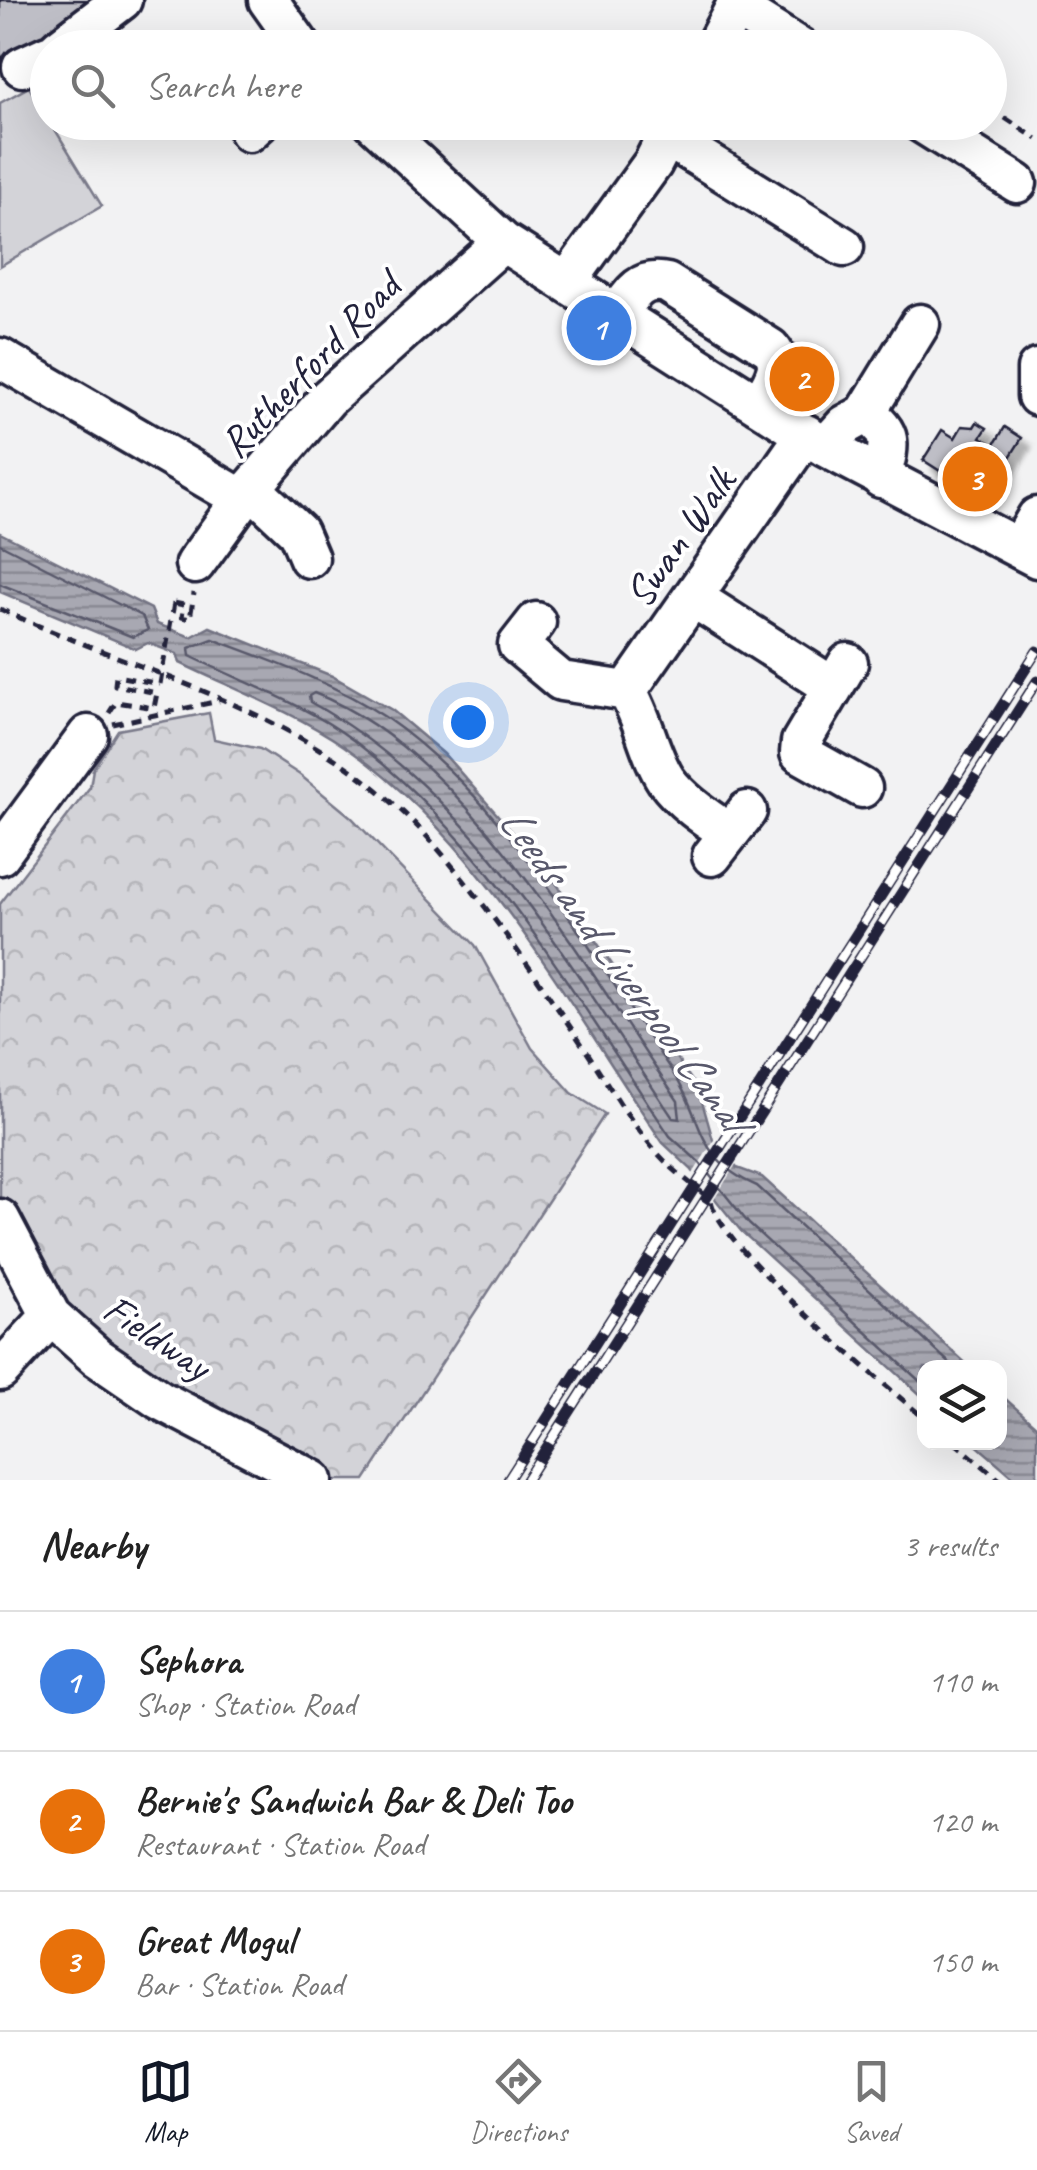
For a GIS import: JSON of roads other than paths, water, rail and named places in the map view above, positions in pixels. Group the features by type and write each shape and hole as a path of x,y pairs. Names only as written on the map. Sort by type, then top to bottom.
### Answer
{"street":[{"path":"83,30 122,0"},
{"path":"268,0 289,30"},
{"path":"723,30 737,4 774,30"},
{"path":"392,140 503,242 759,405 882,478 1031,541"},
{"path":"567,282 666,140"},
{"path":"686,140 844,247"},
{"path":"948,140 1016,183"},
{"name":"Rutherford Road","path":"195,564 296,432 374,353 503,242"},
{"path":"618,315 638,286 654,280 667,283 770,348 778,360 777,369 759,405"},
{"path":"882,478 890,440 883,425 865,414 920,324"},
{"path":"0,358 246,494 298,532 309,558"},
{"path":"1037,369 1037,396"},
{"name":"Swan Walk","path":"627,691 815,440 865,414"},
{"path":"694,598 840,675 802,742 800,753 862,788"},
{"path":"536,622 518,645 561,681 627,691 643,716 664,776 692,806 729,833"},
{"path":"0,855 88,735"},
{"name":"Fieldway","path":"0,1219 51,1316 97,1357 160,1400 312,1480"},
{"path":"0,1371 51,1316"}],"water":[{"name":"Leeds and Liverpool Canal","path":"0,533 151,609 157,624 191,637 210,627 332,676 392,710 444,754 552,877 699,1091 713,1140 737,1168 762,1177 962,1360 917,1360 917,1392 741,1231 691,1169 663,1143 558,983 481,877 439,828 393,784 325,734 180,663 177,654 148,643 136,649 0,592"},
{"path":"1007,1400 1037,1427 1037,1480 1017,1480 982,1450 1007,1450"}],"railway":[{"path":"508,1480 1037,651"},
{"path":"526,1480 1037,681"}],"place":[{"name":"Sephora","path":"599,328"},
{"name":"Bernie's Sandwich Bar & Deli Too","path":"802,379"},
{"name":"Great Mogul","path":"975,479"}]}
